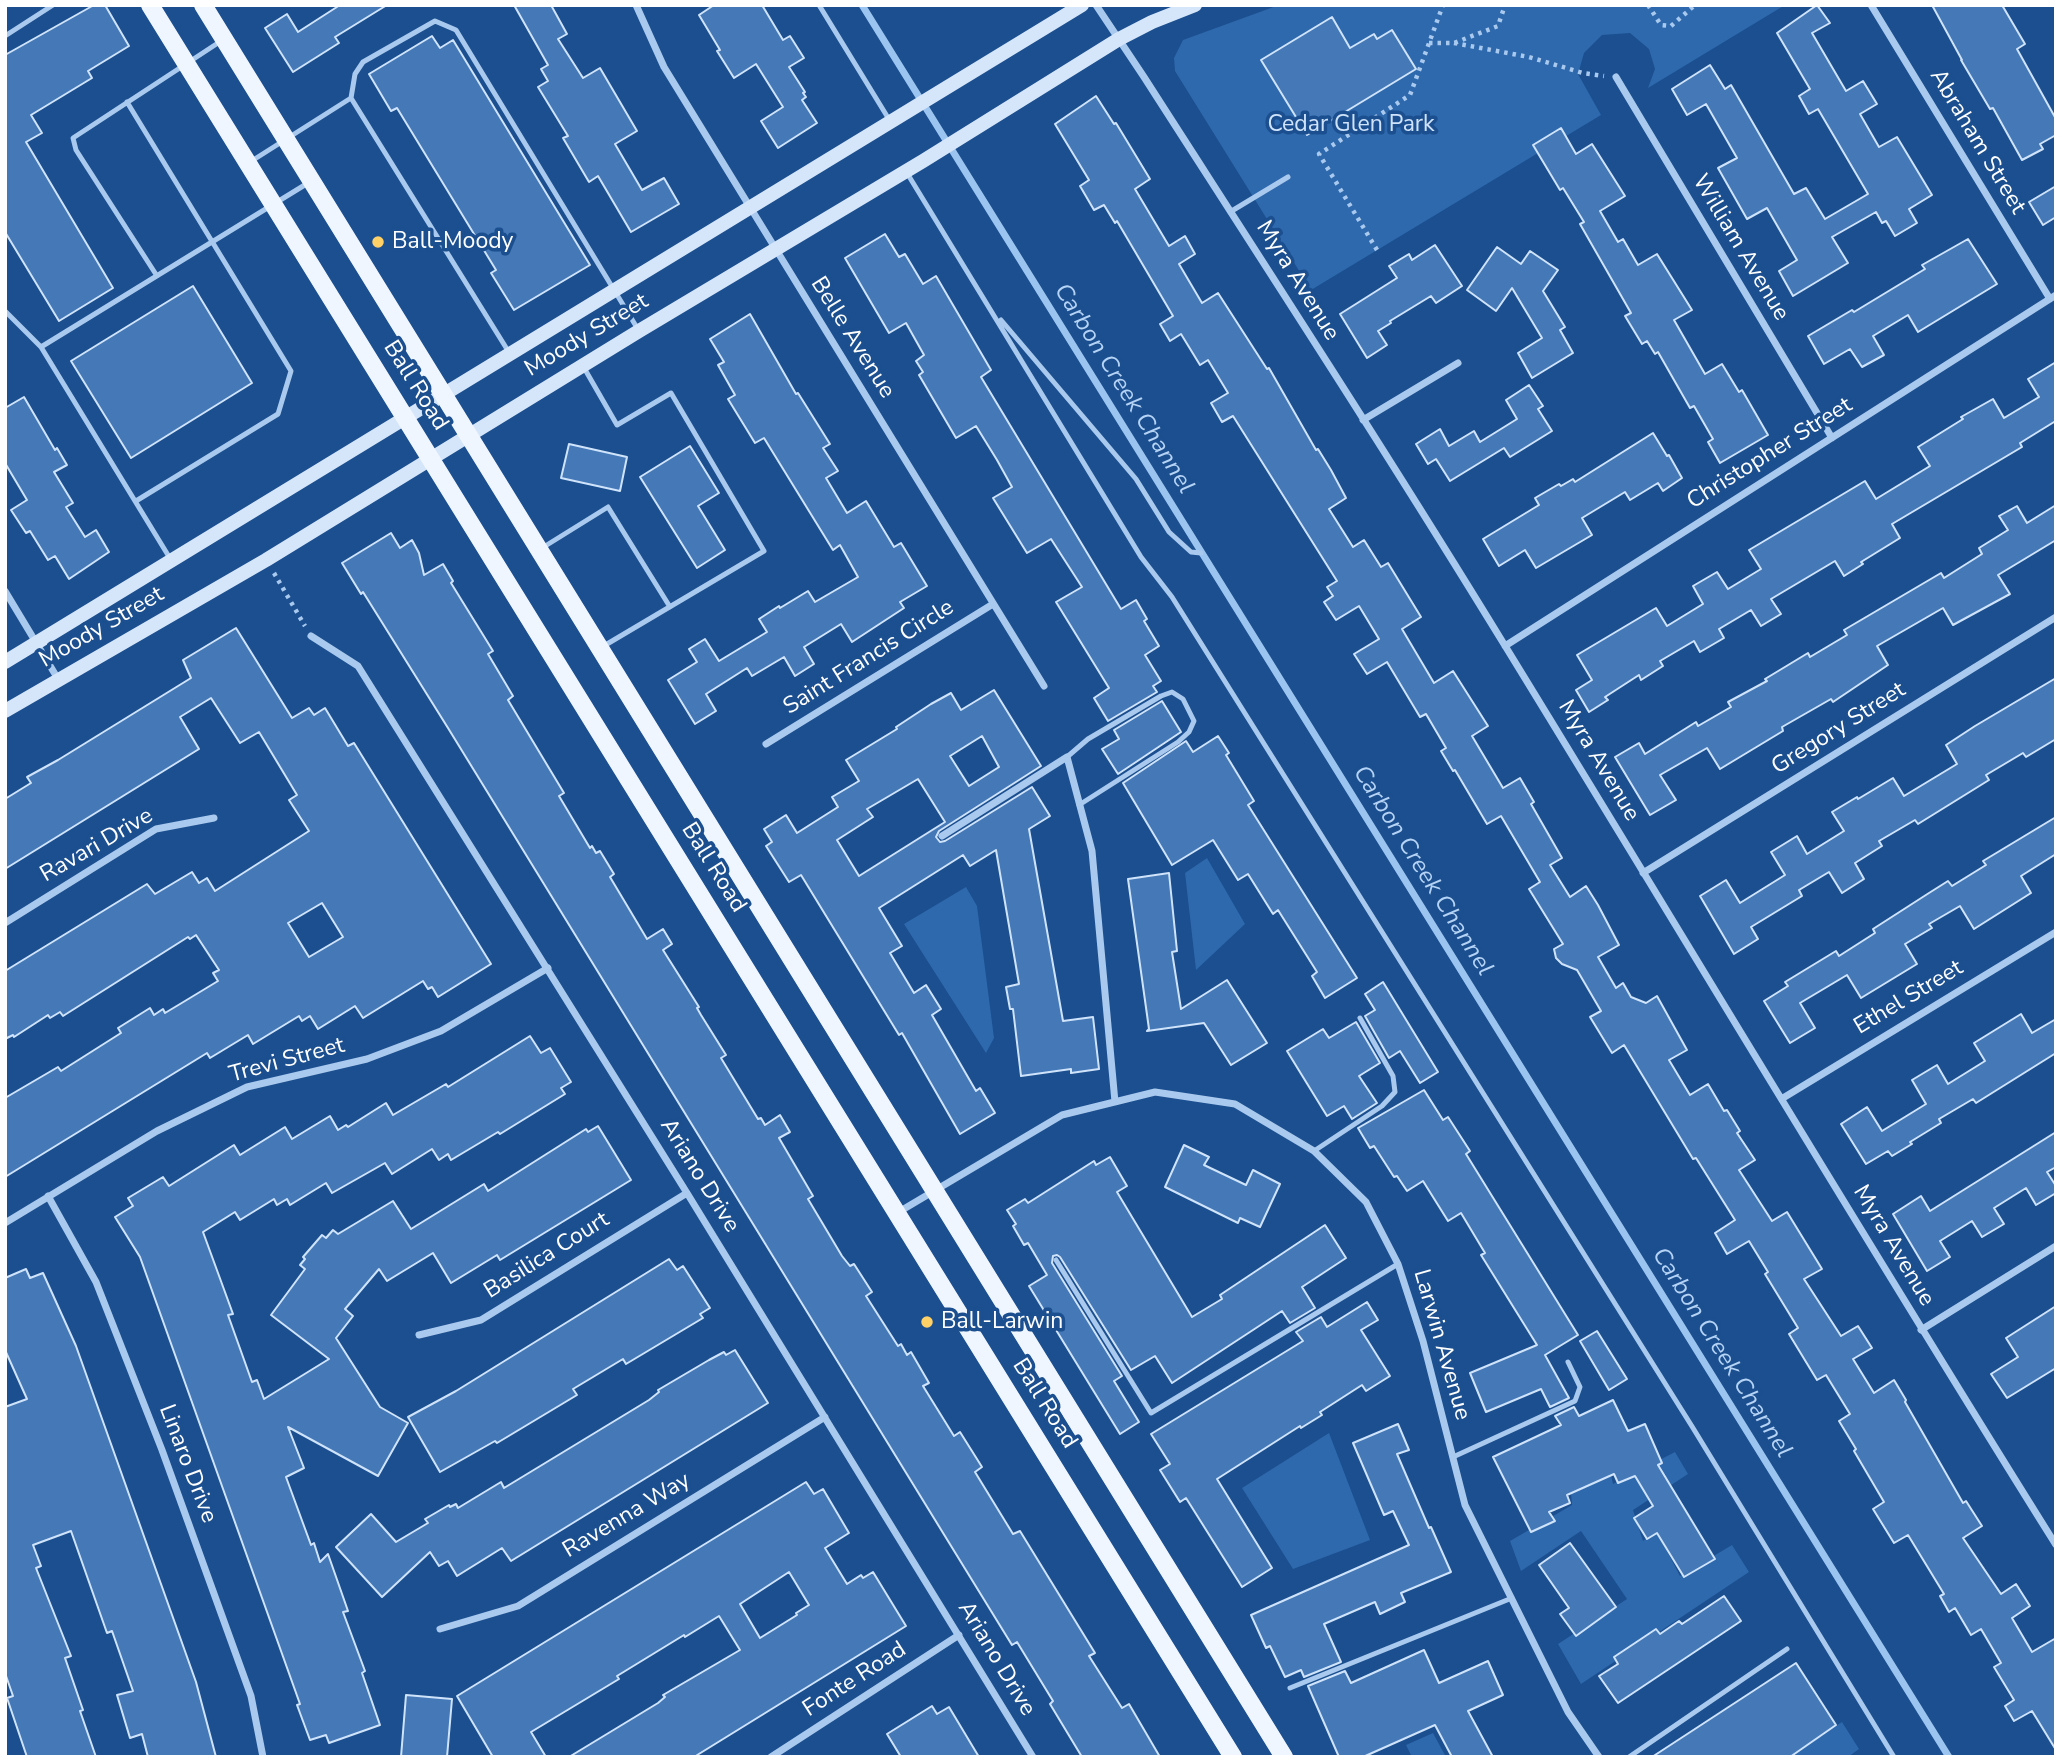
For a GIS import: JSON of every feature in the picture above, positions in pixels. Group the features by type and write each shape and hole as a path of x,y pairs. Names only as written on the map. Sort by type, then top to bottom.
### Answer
{"main road":[{"name":"Ball Road","path":"150,5 1233,1757"},
{"name":"Ball Road","path":"203,5 1284,1757"},
{"name":"Moody Street","path":"5,662 1082,5"},
{"name":"Moody Street","path":"5,711 266,560 1119,39 1195,5"}],"street":[{"name":"Belle Avenue","path":"636,5 664,67 1044,686"},
{"name":"Myra Avenue","path":"1096,5 1505,646 1783,1098 1921,1330 2056,1545"},
{"name":"Abraham Street","path":"1871,5 2053,297"},
{"name":"William Avenue","path":"1616,77 1832,438"},
{"name":"Christopher Street","path":"1505,646 2053,297"},
{"path":"1363,420 1458,363"},
{"path":"5,591 58,679"},
{"name":"Saint Francis Circle","path":"766,744 993,604"},
{"name":"Gregory Street","path":"1643,873 2056,617"},
{"name":"Ariano Drive","path":"311,636 358,666 548,968 1033,1757"},
{"path":"942,836 1067,757 1092,851 1115,1102"},
{"name":"Ravari Drive","path":"5,923 156,829 214,818"},
{"name":"Ethel Street","path":"1783,1098 2056,932"},
{"name":"Trevi Street","path":"5,1223 157,1131 247,1087 368,1059 441,1031 548,968"},
{"name":"Larwin Avenue","path":"897,1213 1062,1115 1155,1092 1235,1104 1314,1151 1366,1202 1398,1264 1423,1341 1465,1505 1568,1712 1599,1757"},
{"name":"Basilica Court","path":"419,1335 481,1320 687,1193"},
{"name":"Linaro Drive","path":"48,1196 96,1282 157,1437 251,1696 263,1757"},
{"path":"1921,1330 2056,1246"},
{"name":"Ravenna Way","path":"440,1629 518,1606 825,1418"},
{"name":"Fonte Road","path":"771,1757 959,1635"}],"lane":[{"path":"5,36 52,5"},
{"path":"819,5 894,119"},
{"path":"510,354 351,98 355,74 363,62 435,21 456,30 639,331"},
{"path":"157,276 72,143 76,135 225,39"},
{"path":"248,163 351,98"},
{"path":"127,102 291,371 278,414 136,501"},
{"path":"906,171 1141,557 1172,597 1194,632 1693,1428 1894,1757"},
{"path":"1230,212 1288,177"},
{"path":"41,347 312,181"},
{"path":"988,304 1136,479 1169,533 1191,552 1201,553"},
{"path":"5,311 41,347 171,560"},
{"path":"583,366 617,425 671,393 764,551 600,648"},
{"path":"539,549 608,507 670,607"},
{"path":"1067,757 1088,739 1172,692 1183,699 1194,721 1189,732 1178,742 1079,805"},
{"path":"1314,1151 1382,1106 1395,1092 1393,1076 1360,1018"},
{"path":"1056,1259 1151,1413 1398,1264"},
{"path":"1453,1457 1575,1401 1580,1387 1568,1362"},
{"path":"1290,1688 1512,1598"},
{"path":"1629,1757 1787,1650"}],"path":[{"path":"1377,250 1319,154 1410,96 1443,5"},
{"path":"1454,43 1498,26 1505,5"},
{"path":"1648,5 1661,25 1671,26 1695,5"},
{"path":"1429,43 1454,43 1529,57 1583,73 1616,77"},
{"path":"266,560 311,636"}],"green space":[{"name":"Cedar Glen Park","path":"1279,5 1785,5 1648,88 1655,69 1649,49 1630,33 1602,35 1584,53 1578,74 1601,115 1311,290 1175,71 1174,58 1183,40"},
{"path":"1207,858 1245,924 1196,970 1185,873"},
{"path":"966,887 977,906 994,1038 986,1053 904,924"},
{"path":"1329,1433 1370,1540 1293,1569 1242,1488"},
{"path":"1675,1452 1688,1474 1633,1510 1643,1541 1656,1530 1680,1576 1732,1545 1749,1572 1581,1684 1558,1644 1627,1599 1581,1531 1521,1571 1510,1541 1572,1505 1571,1492 1611,1475 1613,1484"},
{"path":"1842,1722 1859,1749 1848,1757 1788,1757"},
{"path":"1433,1733 1446,1757 1412,1757 1406,1745"}],"building":[{"path":"94,5 105,5 129,46 88,71 92,78 31,115 42,133 26,142 113,288 59,321 5,232 5,55"},
{"path":"340,5 387,5 335,37 339,43 293,72 265,28 287,14 298,32"},
{"path":"514,5 551,5 567,34 558,39 583,78 600,68 637,131 615,144 642,190 664,178 679,204 631,232 598,176 589,182 563,138 568,136 538,87 548,81 541,69 548,65"},
{"path":"714,5 762,5 783,40 790,36 804,58 789,67 805,92 803,93 806,97 802,100 817,123 778,148 761,121 783,107 756,64 734,78 699,15"},
{"path":"1817,5 1830,23 1812,33 1846,91 1863,81 1877,104 1860,114 1879,147 1897,137 1932,195 1909,209 1917,223 1895,236 1886,221 1882,223 1876,212 1832,237 1848,263 1793,296 1779,271 1797,260 1767,208 1747,219 1718,168 1737,158 1706,104 1687,115 1672,89 1710,65 1725,89 1731,85 1794,194 1806,188 1825,219 1868,194 1818,109 1809,114 1799,96 1810,89 1777,33"},
{"path":"1932,5 2002,5 2025,44 2017,49 2056,119 2056,135 2040,144 2043,149 2022,160 1993,108 1990,109 1961,60"},
{"path":"1332,17 1350,48 1374,34 1377,39 1392,30 1416,69 1307,135 1261,60"},
{"path":"432,36 440,48 453,40 590,265 514,310 491,273 496,270 397,108 391,111 369,74"},
{"path":"1096,96 1150,179 1135,189 1169,246 1185,236 1195,254 1179,264 1202,303 1218,293 1267,369 1269,368 1316,450 1318,449 1331,470 1346,498 1329,509 1353,547 1364,540 1381,567 1388,563 1421,617 1402,629 1434,683 1453,671 1488,726 1472,736 1503,788 1520,778 1534,802 1531,804 1562,858 1550,865 1570,897 1586,886 1598,905 1619,945 1598,957 1616,988 1623,983 1631,997 1646,1003 1657,996 1687,1050 1669,1060 1690,1095 1708,1084 1740,1131 1737,1133 1755,1160 1739,1170 1772,1221 1787,1212 1822,1269 1804,1279 1841,1336 1858,1326 1872,1348 1853,1359 1874,1393 1894,1380 1963,1503 1966,1501 1982,1526 1963,1538 2001,1594 2016,1584 2030,1606 2012,1618 2032,1652 2056,1638 2056,1750 2032,1711 2014,1721 2005,1706 2014,1700 1994,1667 2001,1663 1981,1629 1971,1635 1955,1608 1949,1612 1940,1596 1944,1594 1908,1535 1894,1543 1873,1509 1884,1502 1839,1421 1850,1414 1826,1375 1817,1380 1789,1334 1798,1328 1765,1274 1768,1272 1749,1241 1727,1254 1715,1233 1735,1220 1696,1158 1693,1159 1624,1045 1612,1053 1590,1017 1601,1011 1577,970 1562,964 1556,958 1554,949 1563,944 1529,889 1540,882 1501,816 1487,824 1441,751 1446,748 1426,714 1420,717 1387,662 1367,674 1354,654 1379,639 1359,606 1336,620 1324,602 1333,596 1327,587 1337,581 1233,416 1222,422 1211,403 1228,393 1208,360 1200,365 1181,334 1170,341 1160,324 1173,316 1117,221 1115,223 1104,205 1094,210 1080,186 1089,180 1055,124"},
{"path":"1561,128 1576,154 1592,144 1625,196 1600,211 1618,242 1623,239 1638,265 1657,254 1692,310 1674,320 1705,374 1722,364 1739,392 1742,390 1768,435 1720,463 1708,442 1713,439 1694,406 1690,408 1658,352 1655,354 1647,341 1642,344 1625,316 1631,313 1580,224 1584,222 1563,188 1560,190 1533,145"},
{"path":"2056,186 2056,217 2043,225 2029,202"},
{"path":"885,234 899,257 905,254 923,284 936,276 991,370 981,377 1121,609 1136,600 1147,619 1144,621 1159,646 1145,655 1161,681 1153,686 1157,692 1108,721 1094,698 1109,688 1056,602 1082,587 1051,539 1027,553 993,498 1012,487 997,460 976,426 956,438 919,375 923,372 916,361 924,355 906,323 889,333 845,258"},
{"path":"1968,239 1997,284 1918,332 1908,315 1873,336 1884,355 1862,367 1850,349 1824,364 1808,336 1925,269 1922,265"},
{"path":"1435,245 1462,286 1436,303 1431,296 1390,321 1391,323 1378,331 1387,345 1367,358 1340,314 1397,278 1389,266 1409,254 1412,260"},
{"path":"1497,247 1521,264 1530,251 1558,270 1543,291 1565,327 1560,330 1573,353 1532,378 1518,353 1542,338 1512,288 1496,311 1467,290"},
{"path":"193,286 252,383 131,458 71,361"},
{"path":"750,314 796,394 798,393 830,444 823,448 838,471 826,478 847,513 866,501 894,547 901,543 927,586 900,602 904,608 852,642 841,624 804,647 814,664 795,676 784,657 752,676 747,668 706,694 716,711 695,724 668,680 697,662 689,649 705,639 719,661 767,632 759,619 779,606 780,608 808,591 815,602 858,577 840,545 833,550 764,438 755,443 728,399 735,395 718,365 724,362 710,339"},
{"path":"2056,362 2056,424 2054,422 2020,443 2022,447 1892,524 1900,538 1844,576 1835,561 1771,599 1781,614 1761,626 1751,610 1719,629 1724,638 1700,652 1694,641 1660,661 1663,666 1641,680 1639,675 1605,697 1608,700 1589,712 1576,690 1592,680 1577,655 1656,608 1667,626 1703,604 1693,586 1717,572 1728,589 1761,569 1749,550 1865,481 1876,499 1930,466 1918,447 1993,399 2004,418 2039,397 2028,379"},
{"path":"1529,385 1543,406 1538,409 1552,431 1510,457 1504,448 1450,481 1436,459 1428,464 1416,444 1440,429 1449,446 1474,431 1480,442 1517,419 1506,400"},
{"path":"24,397 55,450 57,448 67,465 54,472 73,503 66,507 85,537 96,530 109,552 69,579 55,556 48,560 30,531 26,533 11,510 27,500 5,463 5,408"},
{"path":"1653,433 1682,478 1663,491 1658,483 1630,500 1625,492 1582,518 1592,535 1536,568 1525,550 1499,566 1483,539 1539,505 1535,498 1559,484 1561,486 1573,479 1575,482"},
{"path":"569,444 627,457 620,491 561,478"},
{"path":"690,446 719,493 698,506 725,550 697,568 640,477"},
{"path":"2056,505 2056,540 1998,575 2010,594 1953,625 1943,608 1877,646 1888,665 1833,702 1831,699 1782,727 1783,731 1720,769 1707,748 1660,775 1676,800 1650,815 1615,757 1639,743 1645,754 1696,722 1698,726 1731,707 1728,702 1767,681 1765,679 1808,653 1810,657 1847,635 1844,630 1941,573 1944,578 1982,554 1979,548 2008,530 1999,516 2017,506 2027,523"},
{"path":"391,533 400,548 412,540 419,553 424,575 443,564 453,581 451,583 493,651 488,654 513,696 508,700 564,793 559,796 590,848 592,846 596,853 600,851 614,874 610,877 647,939 663,929 672,944 663,950 726,1055 721,1058 758,1119 761,1118 765,1125 780,1115 790,1132 779,1138 813,1196 808,1199 842,1256 850,1266 854,1264 872,1292 866,1296 898,1346 901,1344 907,1355 911,1352 929,1383 923,1386 954,1436 960,1432 982,1467 975,1472 1013,1534 1020,1531 1095,1653 1089,1656 1122,1708 1129,1704 1160,1757 1082,1757 1050,1704 1053,1701 1017,1642 1012,1645 448,728 342,563"},
{"path":"236,628 292,718 309,708 314,715 325,708 348,746 354,743 491,964 438,997 432,987 428,989 423,981 363,1018 355,1006 318,1029 310,1016 302,1021 299,1016 253,1044 248,1035 210,1058 207,1053 5,1177 5,1098 58,1067 61,1071 121,1033 118,1028 150,1008 154,1015 163,1009 165,1013 218,981 213,973 219,970 196,935 190,939 188,937 63,1016 60,1012 50,1018 48,1015 14,1037 13,1035 5,1039 5,971 147,884 155,894 192,872 199,883 207,878 215,891 309,831 289,800 297,795 259,732 240,743 211,698 180,717 199,749 5,869 5,799 31,783 27,777 191,678 183,660","holes":["322,903 343,937 309,957 288,923"]},
{"path":"2056,678 2056,739 2026,757 2023,753 1986,775 1989,780 1918,824 1915,820 1879,841 1882,846 1855,863 1864,879 1842,893 1829,872 1799,890 1802,896 1751,927 1758,939 1734,954 1700,896 1726,880 1740,903 1785,875 1771,852 1797,836 1807,854 1844,831 1832,812 1857,797 1858,799 1893,778 1904,796 1957,764 1946,745"},
{"path":"994,690 1041,766 939,831 936,837 940,842 945,841 1032,787 1050,816 1029,829 1063,1021 1093,1017 1099,1069 1071,1073 1071,1069 1021,1076 1013,1009 1010,1009 1006,987 1019,984 996,850 970,866 963,855 879,908 902,946 890,953 914,993 926,985 941,1009 932,1015 976,1091 980,1088 995,1113 960,1134 902,1033 899,1035 801,875 789,882 766,846 772,842 764,829 786,815 797,833 838,807 832,797 859,781 846,760 897,729 896,727 931,704 951,693 961,710","holes":["982,736 999,767 969,786 950,756","918,779 945,822 859,876 837,840 873,817 867,809"]},
{"path":"1162,701 1181,732 1118,774 1102,749 1119,739 1114,730"},
{"path":"1218,736 1229,753 1226,755 1254,801 1248,805 1357,978 1325,998 1312,976 1317,972 1278,910 1273,914 1248,874 1238,880 1213,840 1172,865 1123,783 1186,741 1193,752"},
{"path":"2056,817 2056,854 2021,876 2031,893 1974,929 1960,906 1929,924 1932,928 1905,944 1917,964 1861,998 1847,975 1800,1003 1815,1028 1790,1043 1764,1001 1788,986 1785,982 1836,951 1839,956 1875,933 1873,929 1929,893 1948,881 1952,886 1986,865 1983,861"},
{"path":"1169,873 1177,951 1172,952 1181,1009 1227,980 1267,1043 1231,1065 1204,1023 1147,1031 1149,1029 1128,879"},
{"path":"1383,982 1438,1072 1420,1083 1400,1051 1389,1058 1365,1016 1375,1010 1365,994"},
{"path":"2021,1014 2032,1033 2056,1019 2056,1053 1976,1103 1973,1099 1939,1119 1941,1123 1892,1156 1888,1151 1866,1164 1841,1124 1867,1107 1882,1131 1926,1104 1912,1080 1937,1065 1948,1084 1985,1061 1974,1043"},
{"path":"1356,1022 1380,1063 1359,1076 1377,1103 1352,1119 1344,1106 1327,1116 1287,1051 1323,1029 1329,1038"},
{"path":"530,1036 541,1053 550,1048 571,1082 561,1088 565,1094 500,1134 498,1132 451,1160 448,1154 439,1160 432,1149 392,1174 385,1163 332,1193 326,1183 290,1205 287,1199 277,1205 274,1199 240,1220 235,1212 203,1232 233,1314 228,1315 252,1382 257,1380 264,1399 329,1359 271,1315 305,1269 300,1265 305,1259 303,1257 322,1235 326,1238 333,1230 338,1234 393,1201 411,1229 484,1184 488,1191 586,1129 588,1132 598,1126 631,1180 500,1260 497,1255 451,1283 433,1253 387,1281 379,1269 345,1309 353,1316 336,1338 380,1407 408,1423 378,1476 288,1427 304,1468 286,1477 320,1562 328,1554 348,1611 343,1612 365,1671 362,1673 380,1725 329,1743 326,1735 310,1740 297,1705 300,1704 140,1257 115,1217 133,1206 128,1198 163,1177 169,1186 234,1145 240,1155 285,1127 292,1139 330,1116 338,1130 346,1125 348,1127 386,1103 393,1115 446,1084 448,1087"},
{"path":"1424,1090 1443,1120 1448,1117 1470,1151 1466,1154 1578,1335 1545,1355 1569,1398 1550,1407 1541,1389 1486,1412 1470,1373 1537,1345 1481,1255 1485,1253 1461,1213 1448,1221 1423,1181 1407,1191 1397,1176 1394,1177 1374,1146 1370,1148 1358,1128"},
{"path":"2056,1132 2056,1167 2047,1172 2056,1186 2056,1193 2036,1205 2026,1188 1994,1208 2004,1224 1982,1237 1972,1221 1940,1241 1950,1257 1927,1271 1893,1214 1921,1196 1930,1211"},
{"path":"1184,1145 1209,1157 1204,1165 1246,1185 1253,1170 1280,1184 1260,1227 1240,1218 1238,1223 1165,1187"},
{"path":"1110,1157 1127,1186 1117,1192 1192,1317 1222,1299 1220,1295 1325,1225 1346,1258 1302,1287 1315,1308 1290,1323 1282,1311 1172,1383 1155,1356 1131,1370 1060,1257 1053,1256 1052,1263 1122,1376 1114,1381 1139,1422 1120,1434 1029,1286 1047,1275 1028,1243 1024,1245 1007,1210 1025,1199 1028,1203 1094,1161 1096,1165"},
{"path":"669,1259 677,1270 683,1266 710,1308 700,1314 703,1318 626,1364 623,1359 573,1389 577,1395 497,1443 495,1441 440,1472 408,1417 456,1391"},
{"path":"26,1269 30,1278 43,1273 76,1346 196,1682 216,1757 148,1757 142,1734 130,1738 117,1695 133,1691 112,1631 107,1633 71,1531 33,1545 41,1566 36,1568 71,1656 65,1658 96,1757 27,1757 7,1698 13,1696 5,1673 5,1407 27,1399 5,1350 5,1278"},
{"path":"1367,1302 1378,1320 1361,1330 1390,1376 1366,1391 1362,1385 1320,1412 1322,1415 1217,1479 1272,1568 1242,1587 1186,1498 1180,1502 1160,1470 1170,1464 1151,1434 1303,1341 1296,1332 1321,1317 1327,1327"},
{"path":"2056,1306 2056,1368 2007,1398 1991,1374 2018,1357 2006,1338"},
{"path":"1597,1331 1627,1379 1609,1390 1580,1341"},
{"path":"735,1350 768,1403 511,1561 502,1548 457,1576 448,1561 439,1566 430,1552 382,1597 336,1547 371,1514 396,1542 428,1523 425,1519 449,1505 450,1507 456,1504 458,1508 501,1482 504,1488 649,1400 658,1390 724,1352 726,1355"},
{"path":"1613,1400 1628,1431 1645,1424 1662,1463 1658,1465 1715,1559 1684,1577 1657,1533 1647,1539 1634,1518 1653,1506 1635,1476 1618,1483 1614,1474 1567,1495 1570,1503 1549,1512 1555,1521 1531,1532 1493,1457 1561,1425 1555,1416 1574,1407 1579,1416"},
{"path":"1398,1424 1409,1450 1397,1454 1451,1572 1401,1593 1405,1602 1380,1614 1375,1602 1324,1624 1341,1662 1304,1677 1301,1670 1285,1677 1270,1646 1266,1648 1251,1615 1409,1545 1393,1511 1384,1515 1353,1443"},
{"path":"806,1482 814,1494 823,1489 849,1533 825,1548 847,1584 861,1575 863,1578 873,1572 906,1626 694,1757 569,1757 658,1703 665,1697 663,1695 740,1650 719,1616 617,1676 619,1679 531,1732 546,1757 493,1757 457,1696","holes":["789,1572 809,1605 760,1638 740,1604"]},
{"path":"1570,1543 1616,1607 1576,1636 1560,1614 1569,1608 1539,1565"},
{"path":"1724,1596 1741,1621 1618,1703 1599,1676 1618,1664 1614,1657 1656,1629 1660,1634 1679,1621 1682,1624"},
{"path":"1424,1650 1439,1683 1488,1661 1503,1695 1468,1711 1493,1757 1452,1757 1435,1725 1363,1757 1339,1757 1308,1686 1345,1671 1351,1683"},
{"path":"1796,1663 1836,1725 1790,1757 1652,1757"},
{"path":"406,1695 452,1699 447,1757 401,1757"},
{"path":"932,1706 937,1714 949,1707 979,1757 901,1757 887,1734"}],"waterway":[{"name":"Carbon Creek Channel","path":"862,5 1949,1757"}],"place":[{"name":"Ball-Moody","path":"378,242"},
{"name":"Ball-Larwin","path":"927,1322"}]}
